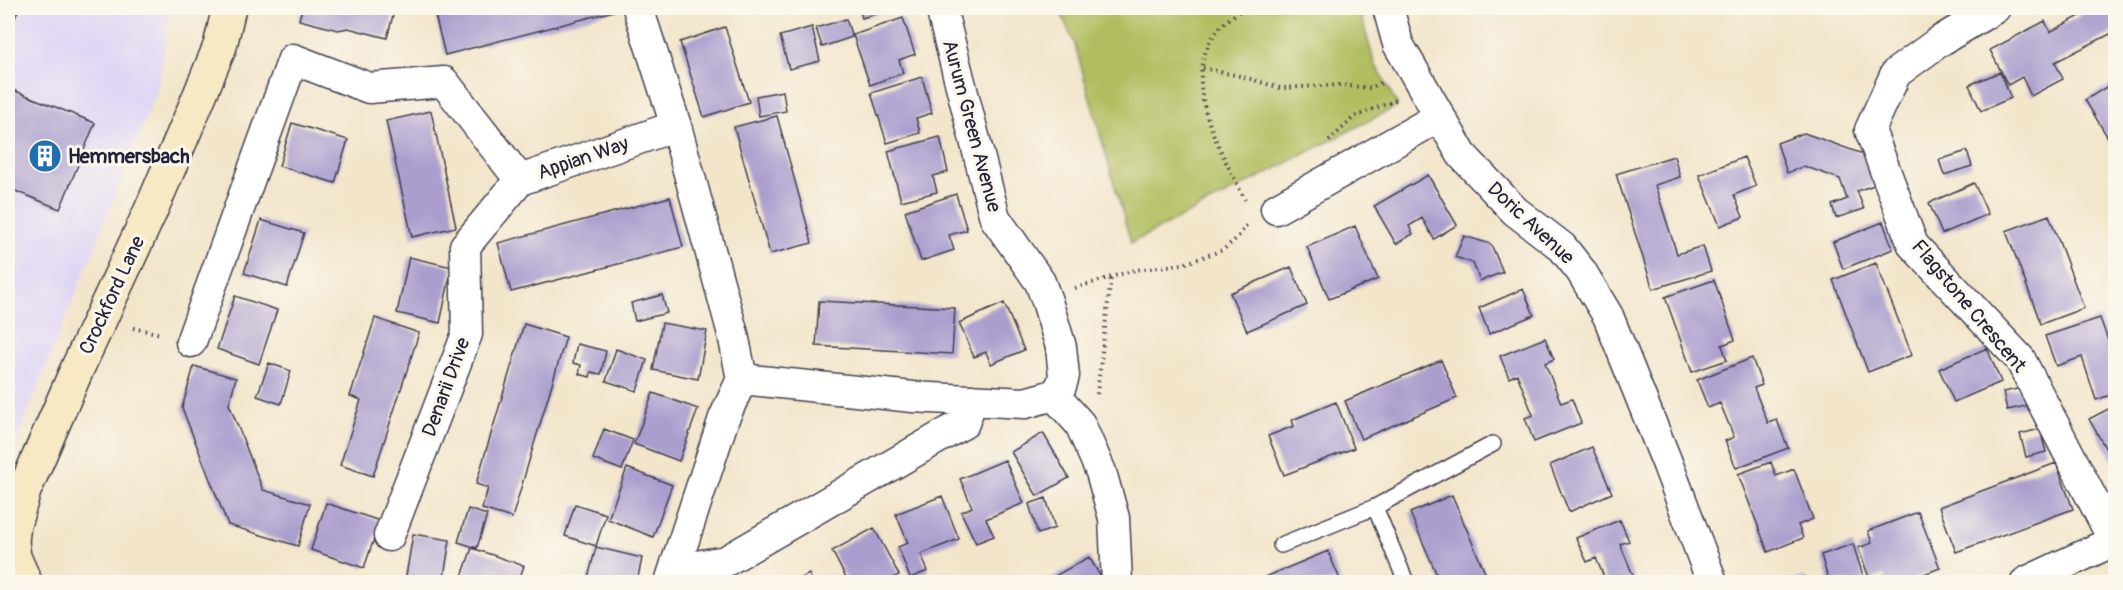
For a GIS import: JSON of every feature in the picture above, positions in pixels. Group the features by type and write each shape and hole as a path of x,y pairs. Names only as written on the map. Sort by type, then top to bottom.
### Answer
{"street":[{"name":"Crockford Lane","path":"16,566 12,541 24,491 196,104 220,46 229,8"},
{"name":"Aurum Green Avenue","path":"940,8 995,218 1040,282 1061,347 1064,376 1061,386 1054,395"},
{"name":"Doric Avenue","path":"1388,8 1398,44 1462,155 1515,211 1562,248 1581,271 1608,316 1712,582"},
{"name":"Flagstone Crescent","path":"1995,8 1941,41 1896,73 1870,130 1913,244 2020,359 2115,541"},
{"path":"644,9 734,334 741,379 724,418 673,573"},
{"name":"Appian Way","path":"191,342 293,59 369,88 444,82 520,180 676,126"},
{"path":"1262,208 1440,117"},
{"name":"Denarii Drive","path":"389,536 467,334 465,246 520,180"},
{"path":"741,379 913,397 1025,403 1054,395 1080,424 1101,472 1114,518 1117,582"},
{"path":"673,573 726,561 964,423 972,400"},
{"path":"2026,582 2115,541"}],"lane":[{"path":"1281,545 1375,507 1493,444"},
{"path":"1375,507 1406,582"}],"path":[{"path":"1244,8 1217,30 1206,49 1200,82 1209,127 1262,208"},
{"path":"1203,68 1280,88 1341,85 1370,88 1391,78"},
{"path":"1074,289 1135,270 1183,264 1223,250"},
{"path":"1096,401 1111,277"},
{"path":"100,320 191,342"}],"shaded area":[{"path":"8,8 171,8 157,91 8,462"}],"green space":[{"path":"1059,8 1359,8 1374,62 1398,106 1131,243 1075,45"}],"building":[{"path":"8,8 19,8 8,36"},
{"path":"302,8 395,8 387,38 348,28 338,30 299,20"},
{"path":"449,8 613,8 614,11 445,55 434,11"},
{"path":"859,8 895,8 862,18"},
{"path":"2076,8 2113,8 2116,13 2116,31 2055,62 2063,79 2031,96 2022,77 2008,85 1990,50 2045,21 2050,32 2080,16"},
{"path":"903,18 915,54 899,60 903,73 870,85 853,35"},
{"path":"846,19 852,37 822,47 816,28"},
{"path":"725,27 749,102 704,117 680,42"},
{"path":"812,27 820,61 789,69 780,36"},
{"path":"2000,72 2011,98 1981,111 1969,85"},
{"path":"922,77 932,113 916,118 920,133 887,143 871,93"},
{"path":"2116,81 2116,144 2113,146 2085,100"},
{"name":"Hemmersbach","path":"8,88 95,123 60,209 8,188"},
{"path":"783,91 786,111 759,116 756,96"},
{"path":"431,111 456,227 412,237 386,121"},
{"path":"777,116 812,243 770,254 734,127"},
{"path":"292,123 348,140 335,183 279,166"},
{"path":"1804,133 1863,154 1874,185 1857,191 1864,209 1836,218 1832,205 1847,199 1840,179 1804,166 1787,173 1777,143"},
{"path":"940,137 948,172 933,176 937,192 901,201 888,151"},
{"path":"1967,151 1972,166 1944,175 1939,160"},
{"path":"1674,156 1680,177 1655,185 1677,254 1703,246 1711,271 1653,289 1616,174"},
{"path":"1744,157 1756,186 1734,195 1743,217 1720,226 1699,175"},
{"path":"1428,175 1457,225 1434,239 1422,218 1409,226 1413,234 1396,244 1374,206"},
{"path":"1974,183 1988,214 1942,234 1929,203"},
{"path":"956,194 967,230 949,235 954,250 921,261 905,211"},
{"path":"670,197 683,247 511,292 498,243"},
{"path":"2049,215 2084,308 2041,324 2006,231"},
{"path":"261,220 304,233 287,287 244,273"},
{"path":"1883,222 1893,249 1843,269 1833,242"},
{"path":"1355,226 1378,279 1329,299 1307,247"},
{"path":"1464,236 1491,244 1503,272 1480,281 1473,263 1455,257"},
{"path":"409,257 452,267 440,323 397,313"},
{"path":"1876,263 1912,355 1868,372 1833,280"},
{"path":"1291,267 1307,305 1247,331 1230,293"},
{"path":"1714,280 1735,340 1722,345 1727,360 1692,372 1665,297"},
{"path":"1523,289 1534,315 1489,334 1479,308"},
{"path":"662,295 667,313 635,321 631,303"},
{"path":"235,296 277,310 259,364 217,349"},
{"path":"819,301 955,308 952,354 816,346"},
{"path":"1004,303 1024,350 991,364 986,352 974,357 959,323"},
{"path":"375,318 419,333 373,476 340,465 361,400 350,396"},
{"path":"2100,318 2114,357 2116,357 2116,393 2096,400 2082,357 2056,366 2045,336"},
{"path":"662,323 707,331 698,379 653,370"},
{"path":"524,324 566,337 512,518 482,509 488,488 476,484"},
{"path":"1545,338 1554,359 1545,363 1561,403 1572,399 1581,423 1534,442 1525,418 1533,415 1517,374 1509,378 1500,356"},
{"path":"577,344 606,351 601,374 591,372 590,377 579,374 581,365 573,363"},
{"path":"1987,348 2001,382 1954,402 1939,369"},
{"path":"616,349 647,360 637,391 606,381"},
{"path":"1752,358 1762,385 1754,388 1768,423 1777,420 1788,448 1736,468 1725,441 1734,437 1720,403 1708,408 1697,380"},
{"path":"1441,360 1457,398 1361,439 1345,401"},
{"path":"269,363 291,371 281,404 257,396"},
{"path":"194,366 236,378 229,404 263,490 310,504 298,546 228,525 182,408"},
{"path":"2022,388 2026,406 2007,410 2003,392"},
{"path":"653,393 698,409 679,461 634,444"},
{"path":"1336,402 1354,448 1284,475 1268,436 1294,426 1292,420"},
{"path":"2112,407 2116,413 2116,467 2089,419"},
{"path":"604,429 633,440 622,470 593,459"},
{"path":"2040,429 2046,452 2026,457 2020,434"},
{"path":"1043,433 1069,478 1037,496 1011,452"},
{"path":"1592,447 1612,493 1569,512 1550,465"},
{"path":"1005,460 1024,503 986,519 994,536 976,543 961,512 972,507 960,479"},
{"path":"1771,462 1776,476 1794,469 1813,519 1798,525 1803,538 1768,552 1738,474"},
{"path":"2056,463 2073,509 1956,552 1939,507"},
{"path":"627,468 672,485 653,537 608,519"},
{"path":"1452,495 1489,582 1440,582 1410,513"},
{"path":"942,496 959,539 921,554 928,571 910,578 898,547 908,543 896,514"},
{"path":"1046,498 1055,528 1038,534 1029,504"},
{"path":"326,503 380,521 364,568 311,550"},
{"path":"575,504 606,514 596,546 565,536"},
{"path":"468,509 487,515 477,548 458,542"},
{"path":"1918,512 1940,568 1903,582 1887,582 1884,575 1870,580 1858,548 1872,543 1868,531"},
{"path":"1620,520 1629,541 1620,544 1636,582 1606,582 1596,558 1587,562 1576,538"},
{"path":"874,528 899,575 884,582 838,582 846,578 832,551"},
{"path":"413,534 450,540 443,582 405,582"},
{"path":"1853,544 1865,582 1829,582 1821,555"},
{"path":"596,547 642,558 637,582 587,582"},
{"path":"472,548 524,566 518,582 460,582"},
{"path":"1328,551 1341,582 1253,582"},
{"path":"1089,557 1104,582 1044,582"},
{"path":"809,574 813,582 794,582"},
{"path":"1805,577 1806,582 1788,582"}],"place":[{"name":"Hemmersbach","path":"45,156"}]}
